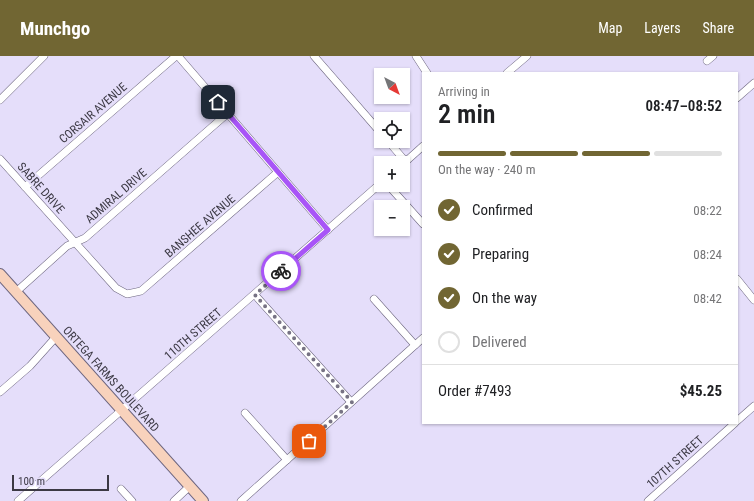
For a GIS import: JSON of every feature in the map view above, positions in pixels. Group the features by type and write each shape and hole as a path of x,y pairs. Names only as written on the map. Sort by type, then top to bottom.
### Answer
{"street":[{"path":"0,100 44,56"},
{"path":"177,56 328,230"},
{"name":"CORSAIR AVENUE","path":"25,187 177,56"},
{"path":"314,56 374,125"},
{"path":"416,56 426,72"},
{"path":"508,72 527,56"},
{"path":"738,97 754,83"},
{"name":"ADMIRAL DRIVE","path":"16,292 67,246 85,238 228,113"},
{"path":"410,158 422,147"},
{"name":"SABRE DRIVE","path":"0,159 116,288 127,294 134,294"},
{"name":"BANSHEE AVENUE","path":"134,294 141,292 278,172"},
{"name":"110TH STREET","path":"18,501 374,189"},
{"path":"394,192 422,223"},
{"name":"ORTEGA FARMS BOULEVARD","path":"0,274 203,501"},
{"path":"738,280 754,300"},
{"path":"255,295 352,402"},
{"path":"374,299 415,345"},
{"path":"0,392 30,366 56,337"},
{"path":"241,501 422,339"},
{"name":"107TH STREET","path":"738,419 754,406"},
{"path":"245,413 287,460"},
{"name":"107TH STREET","path":"648,501 732,424"},
{"path":"174,501 190,486"},
{"path":"121,489 132,501"}],"way so far":[{"path":"281,271 255,295 352,402 309,441"}],"route":[{"path":"218,102 328,230 281,271"}]}
